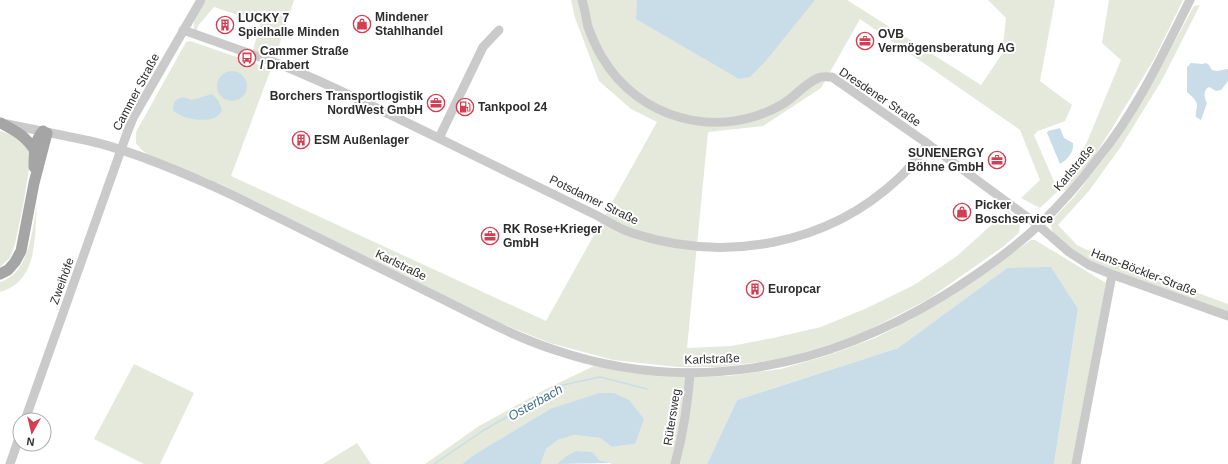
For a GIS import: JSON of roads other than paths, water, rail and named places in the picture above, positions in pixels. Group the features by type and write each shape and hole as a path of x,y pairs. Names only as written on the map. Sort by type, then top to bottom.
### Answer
{"main road":[{"path":"0,123 21,134 29,142 34,151"},
{"path":"34,183 34,151 38,136 45,132"},
{"path":"0,274 8,270 15,262 21,251 45,132"}],"street":[{"name":"Cammer Straße","path":"0,123 92,142 121,151 133,118 201,0"},
{"name":"Dresdener Straße","path":"582,0 590,32 600,56 618,81 647,104 663,112 681,119 708,122 735,121 750,118 782,105 819,77 826,76 832,77 842,83 928,144"},
{"name":"Karlstraße","path":"121,151 209,184 501,328 560,352 600,362 655,371 690,373 730,371 763,367 829,351 900,321 961,285 988,266 1038,225 1065,198 1101,155 1124,122 1145,88 1190,0"},
{"name":"Potsdamer Straße","path":"183,30 313,78 366,102 630,233 681,245 741,248 785,239 822,227 839,219 881,193 899,178 928,144"},
{"path":"439,138 483,47 499,30"},
{"path":"928,144 1038,225"},
{"name":"Zweihöfe","path":"28,412 121,151"},
{"name":"Hans-Böckler-Straße","path":"1038,225 1069,252 1089,265 1112,275 1228,316"},
{"path":"1076,464 1112,275"},
{"name":"Rütersweg","path":"675,464 680,447 690,373"},
{"path":"10,464 14,452"}],"water":[{"path":"637,0 815,0 764,63 750,77 739,79 636,19"},
{"path":"1191,63 1206,63 1212,70 1217,71 1228,69 1228,81 1221,90 1216,91 1209,87 1207,88 1205,92 1205,99 1207,103 1201,120 1196,117 1197,106 1194,98 1187,92 1187,67"},
{"path":"232,71 243,75 247,86 243,97 232,101 221,97 217,86 221,75"},
{"path":"212,94 218,100 222,110 219,115 212,119 200,120 187,118 181,116 173,110 174,102 181,98 192,100"},
{"path":"1060,128 1064,138 1073,143 1073,149 1066,160 1060,164 1047,133 1048,131"},
{"path":"1051,267 1078,309 1054,464 707,464 737,400 898,348 1007,268"},
{"path":"599,393 614,393 629,400 644,419 635,444 612,447 600,438 574,435 558,440 546,449 541,464 462,464 472,456 550,409"},
{"path":"576,451 592,452 599,460 611,463 557,464 565,457"}],"waterway":[{"name":"Osterbach","path":"434,464 484,430 563,385 600,377 647,389"}],"place":[{"name":"Mindener Stahlhandel","path":"362,24"},
{"name":"LUCKY 7 Spielhalle Minden","path":"225,25"},
{"name":"OVB Vermögensberatung AG","path":"865,41"},
{"name":"Cammer Straße / Drabert","path":"247,58"},
{"name":"Borchers Transportlogistik NordWest GmbH","path":"436,103"},
{"name":"Tankpool 24","path":"465,107"},
{"name":"ESM Außenlager","path":"301,140"},
{"name":"SUNENERGY Böhne GmbH","path":"997,160"},
{"name":"Picker Boschservice","path":"962,212"},
{"name":"RK Rose+Krieger GmbH","path":"490,236"},
{"name":"Europcar","path":"755,289"}]}
